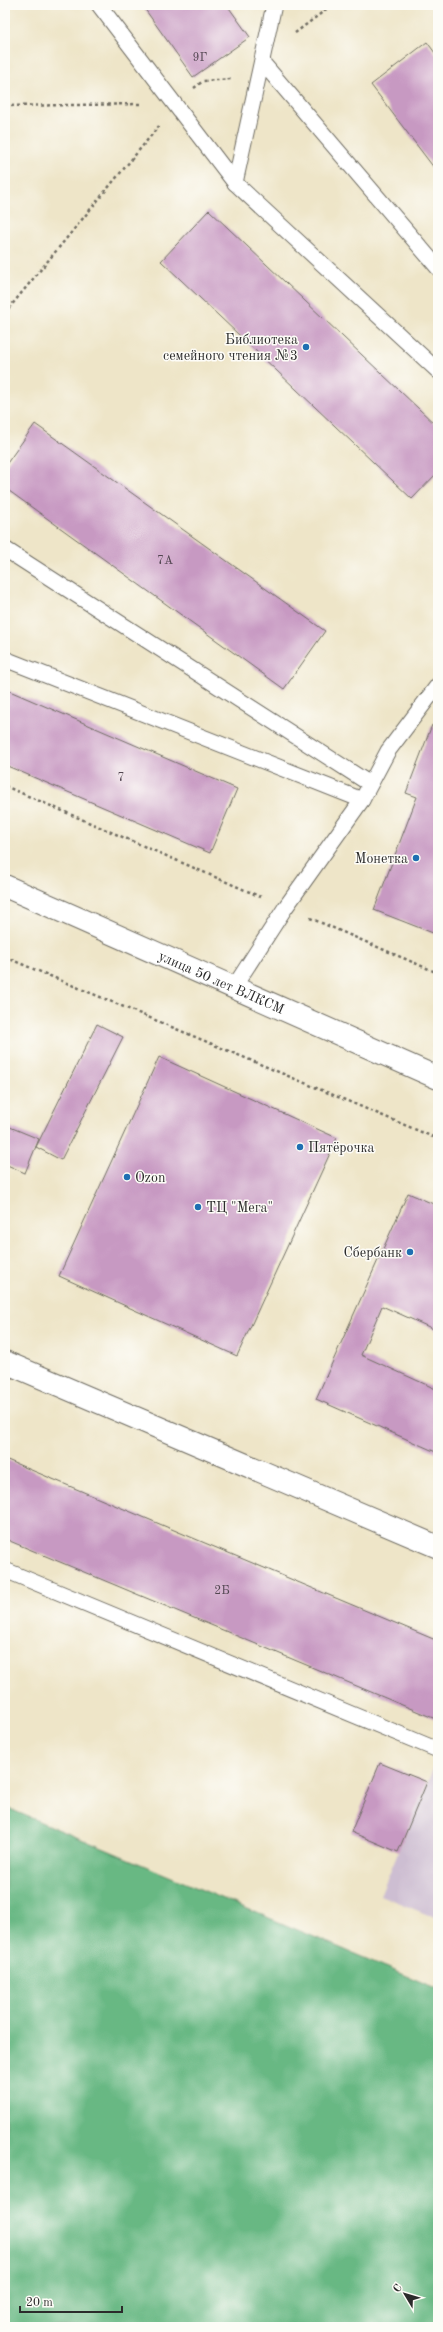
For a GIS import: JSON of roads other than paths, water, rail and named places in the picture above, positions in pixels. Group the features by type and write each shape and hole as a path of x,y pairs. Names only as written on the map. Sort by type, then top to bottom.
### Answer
{"street":[{"name":"улица 50 лет ВЛКСМ","path":"5,886 438,1078"},
{"path":"5,1362 438,1547"}],"lane":[{"path":"99,5 235,183 438,372"},
{"path":"235,183 274,5"},
{"path":"262,62 438,268"},
{"path":"5,549 370,784"},
{"path":"5,659 362,800"},
{"path":"234,987 285,908 362,800 388,751 438,685"},
{"path":"5,1570 438,1750"}],"place":[{"name":"Библиотека семейного чтения №3","path":"306,347"},
{"name":"Монетка","path":"416,858"},
{"name":"Пятёрочка","path":"300,1147"},
{"name":"Ozon","path":"127,1177"},
{"name":"ТЦ \"Мега\"","path":"198,1207"},
{"name":"Сбербанк","path":"410,1252"}]}
